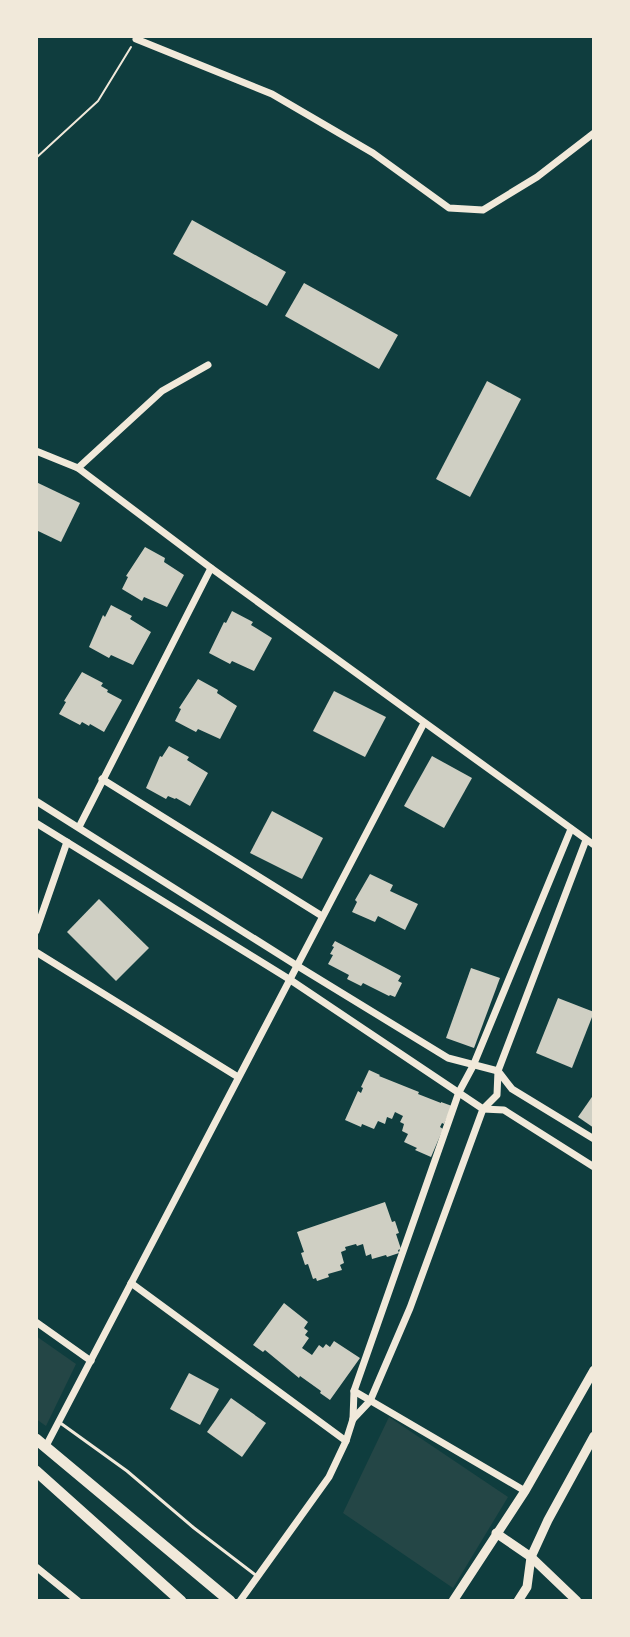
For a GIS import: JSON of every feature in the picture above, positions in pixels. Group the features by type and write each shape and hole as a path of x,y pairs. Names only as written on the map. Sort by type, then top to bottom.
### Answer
{"main road":[{"path":"41,1443 230,1601"},
{"path":"36,1471 181,1601"}],"street":[{"path":"136,39 272,94 373,153 449,208 483,210 537,177 594,133"},
{"path":"78,468 162,391 208,365"},
{"path":"36,451 78,468 594,845"},
{"path":"79,827 211,568"},
{"path":"41,1443 59,1422 424,723"},
{"path":"102,779 322,916"},
{"path":"36,801 448,1058 498,1071 512,1089 594,1139"},
{"path":"36,823 289,979 483,1109 504,1110 594,1167"},
{"path":"240,1601 329,1477 346,1441 353,1419 354,1391 459,1092 473,1066 571,829"},
{"path":"353,1419 370,1401 410,1308 483,1109 497,1095 498,1071 586,840"},
{"path":"36,931 67,842"},
{"path":"36,952 238,1077"},
{"path":"131,1283 346,1441"},
{"path":"36,1322 91,1361"},
{"path":"453,1601 525,1491 594,1370"},
{"path":"354,1391 525,1491"},
{"path":"518,1601 527,1587 531,1557 548,1520 594,1437"},
{"path":"496,1533 531,1557 577,1601"},
{"path":"36,1567 78,1601"}],"lane":[{"path":"59,1422 127,1471 258,1577"}],"path":[{"path":"36,158 98,101 136,39"}],"shaded area":[{"path":"36,1336 76,1364 46,1426 36,1419"},
{"path":"389,1417 508,1497 453,1588 343,1513"}],"building":[{"path":"192,220 286,272 267,306 173,254"},
{"path":"304,283 398,335 379,369 285,316"},
{"path":"487,381 521,399 470,497 436,479"},
{"path":"36,482 80,503 61,542 36,530"},
{"path":"145,547 165,558 164,562 184,575 167,607 144,597 142,601 122,589 126,576"},
{"path":"111,605 132,616 130,619 151,632 133,665 111,655 109,658 89,647 103,615 105,617"},
{"path":"232,611 253,622 251,625 272,638 254,671 232,661 230,664 209,653"},
{"path":"82,672 103,683 101,686 107,692 122,700 104,732 90,724 82,722 80,725 59,714"},
{"path":"198,679 237,706 220,739 198,729 196,732 175,721 179,708"},
{"path":"334,691 386,717 365,757 313,731"},
{"path":"169,746 208,773 190,806 176,798 168,796 166,799 146,788 160,756"},
{"path":"432,756 472,778 444,828 404,806"},
{"path":"272,811 323,838 302,879 250,853"},
{"path":"370,874 393,885 390,891 418,904 405,930 378,916 375,922 352,912 357,902 355,900"},
{"path":"99,899 149,948 116,981 67,932"},
{"path":"335,941 401,976 398,981 402,983 395,997 363,983 361,986 347,979 349,975 328,964"},
{"path":"471,968 500,978 474,1048 446,1038"},
{"path":"558,998 594,1012 572,1068 536,1053"},
{"path":"369,1070 418,1094 452,1106 440,1127 443,1129 431,1157 404,1142 408,1134 402,1131 404,1124 400,1122 403,1116 395,1112 392,1119 387,1117 385,1124 378,1121 374,1129 345,1120 358,1091 361,1093"},
{"path":"594,1094 594,1128 578,1117"},
{"path":"385,1202 399,1233 396,1234 401,1249 399,1253 372,1259 371,1254 366,1256 363,1244 345,1247 346,1250 341,1252 342,1270 317,1281 313,1279 308,1264 305,1265 297,1232"},
{"path":"284,1303 308,1322 304,1328 309,1338 302,1348 312,1355 319,1345 330,1347 334,1341 360,1358 330,1400 265,1350 263,1352 253,1345"},
{"path":"189,1373 219,1389 200,1425 170,1409"},
{"path":"231,1398 266,1423 242,1457 207,1432"}]}
